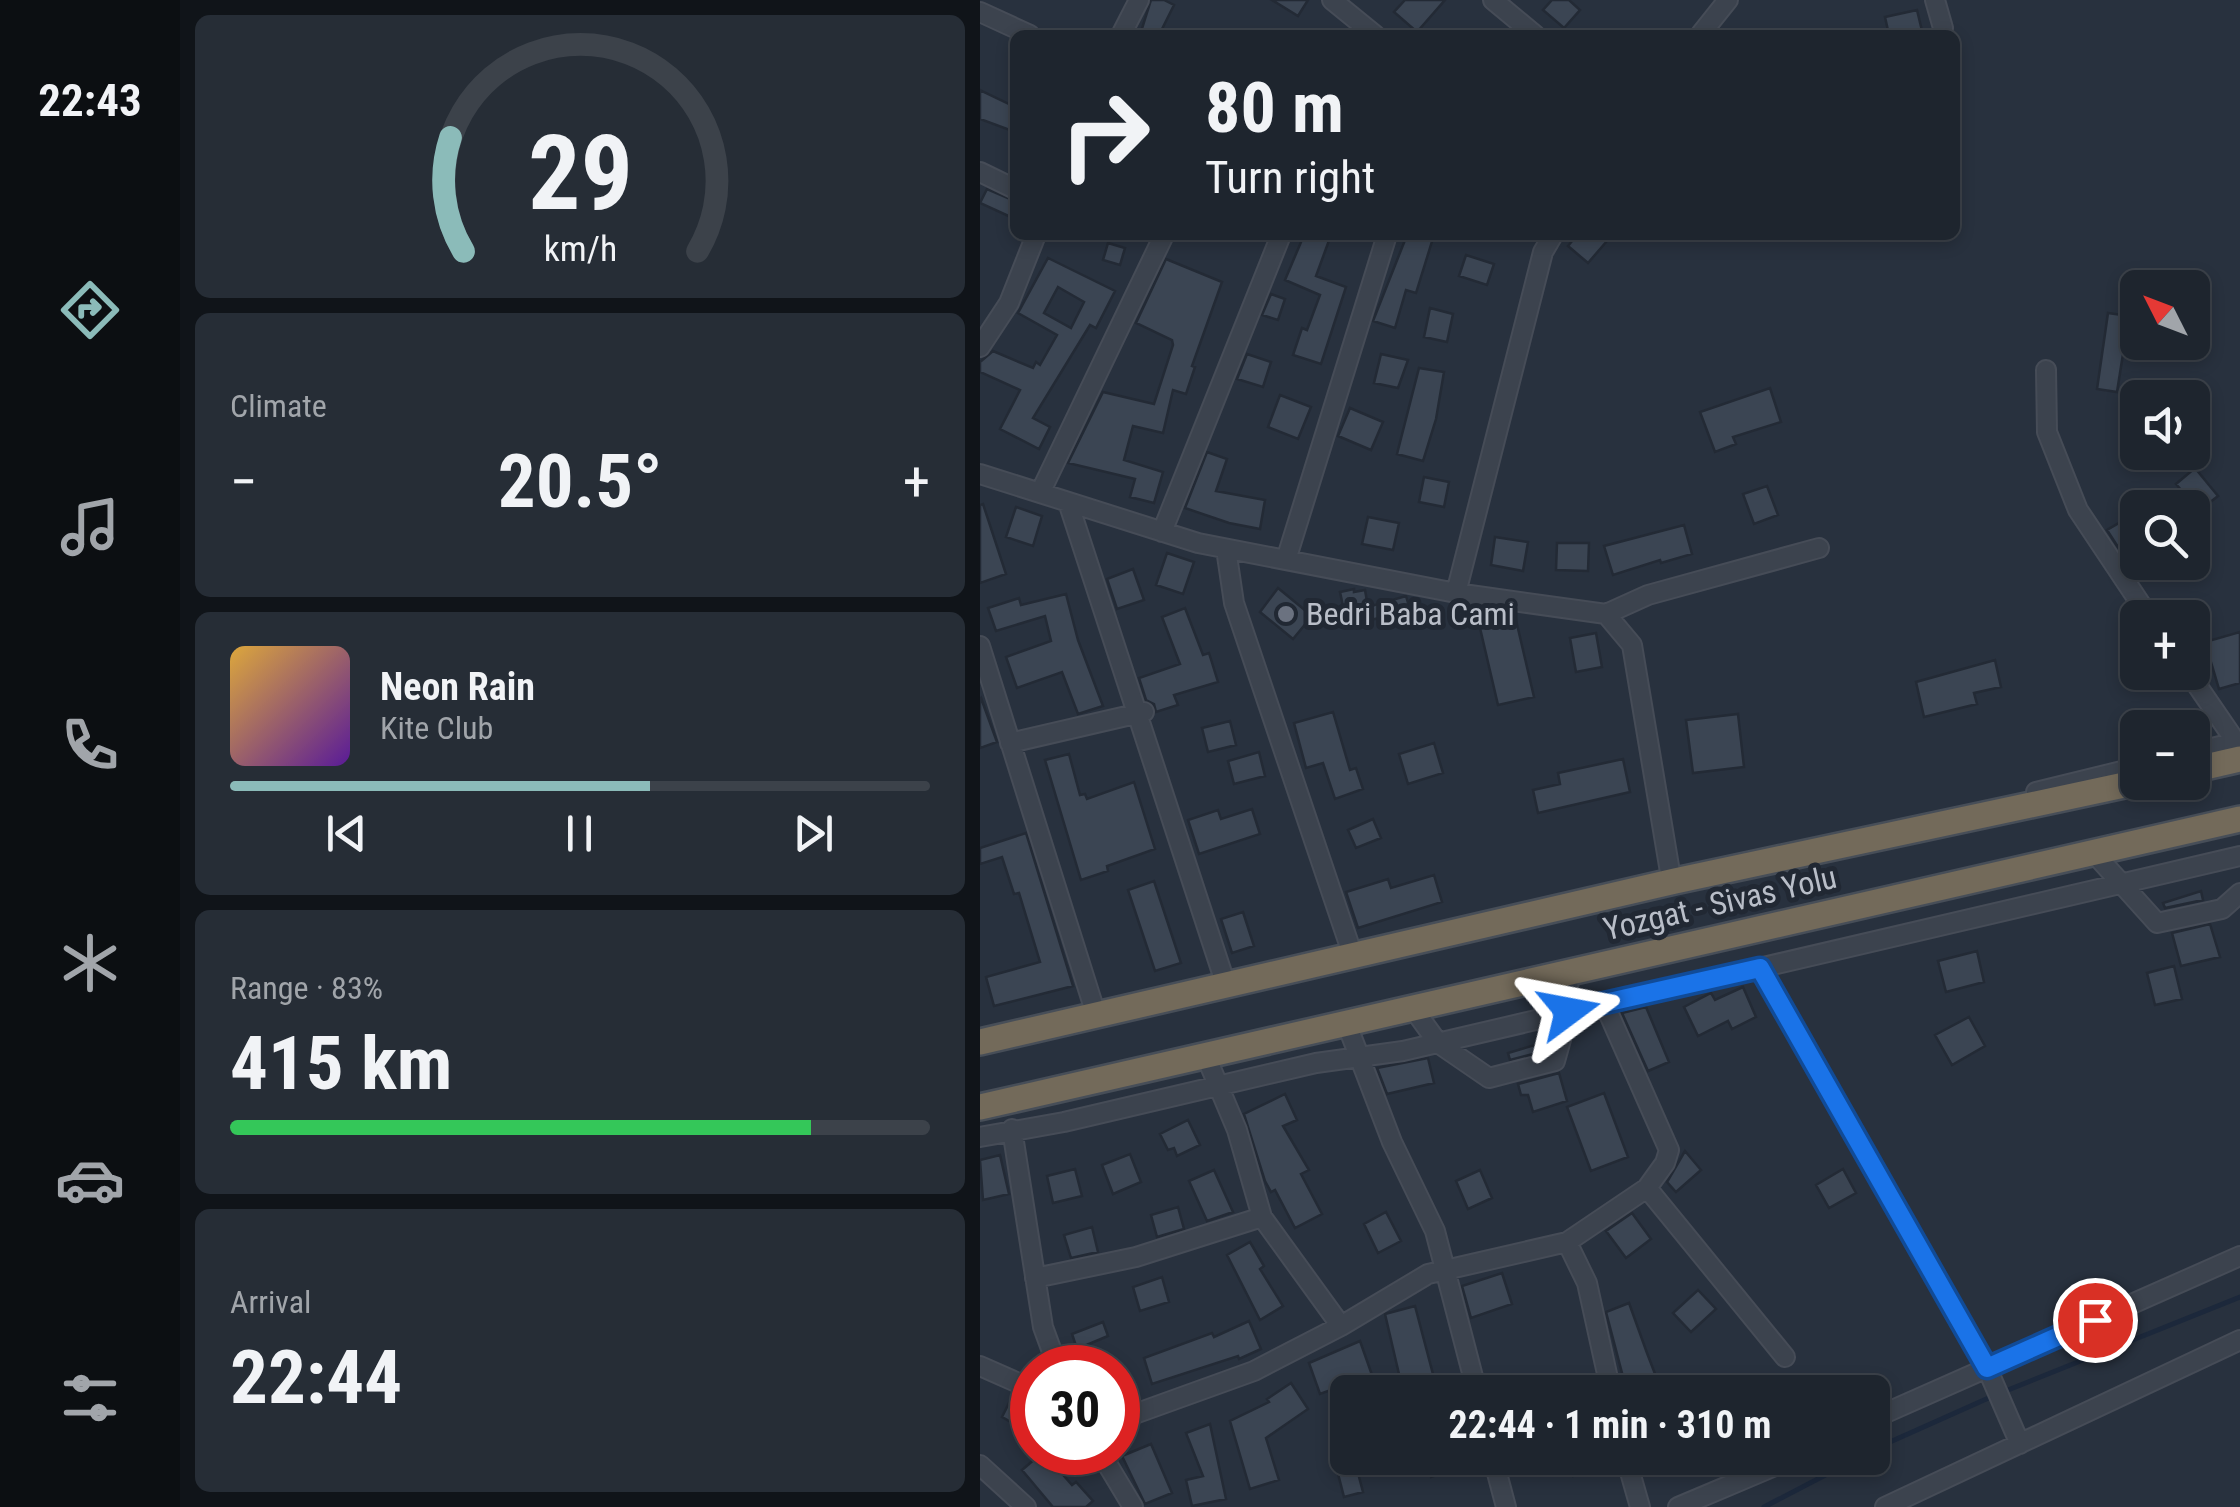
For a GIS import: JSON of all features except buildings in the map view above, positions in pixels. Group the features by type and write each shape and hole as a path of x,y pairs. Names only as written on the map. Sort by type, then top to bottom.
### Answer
{"highway":[{"path":"2210,762 2239,748"},
{"name":"Yozgat - Sivas Yolu","path":"980,1039 1674,881 2120,786"},
{"name":"Yozgat - Sivas Yolu","path":"980,1107 2240,818"}],"street":[{"path":"1124,30 1139,0"},
{"path":"1332,0 1369,30"},
{"path":"1493,0 1529,30"},
{"path":"1704,30 1728,0"},
{"path":"1935,0 1943,28"},
{"path":"980,12 1019,30"},
{"path":"980,172 1010,187"},
{"path":"980,347 986,326 1008,303 1034,240"},
{"path":"1040,493 1162,240"},
{"path":"1162,532 1279,240"},
{"path":"1286,560 1385,240"},
{"path":"1456,593 1542,252 1550,240"},
{"path":"2046,370 2047,432 2078,510 2138,600"},
{"path":"980,474 1162,532 1226,548 1456,593 1606,614 1648,595 1819,548"},
{"path":"1068,502 1141,712 1224,979"},
{"path":"1226,548 1234,603 1351,950"},
{"path":"1606,614 1632,645 1671,878"},
{"path":"980,646 988,704 1010,743 1094,1008"},
{"path":"2200,690 2239,748 2210,751"},
{"path":"1010,743 1141,712"},
{"path":"980,1039 1094,1008 1671,878 2120,771"},
{"path":"2093,852 2156,923 2222,909 2240,893"},
{"path":"980,1137 1064,1122 1316,1063 1438,1043 2240,856"},
{"path":"1760,968 1987,1368 2017,1436"},
{"path":"1412,1006 1438,1043 1489,1078 1554,1061 1569,1011 1568,971"},
{"path":"1140,1412 1254,1371 1341,1326 1428,1274 1568,1242 1648,1188 1665,1164 1669,1150 1604,1003"},
{"path":"1346,1022 1392,1142 1435,1231 1472,1375"},
{"path":"1204,1054 1238,1130 1262,1217 1341,1326"},
{"path":"1012,1130 1043,1327 1050,1345"},
{"path":"1648,1188 1786,1357"},
{"path":"1035,1278 1136,1257 1262,1217"},
{"path":"1568,1242 1587,1283 1607,1375"},
{"path":"1890,1411 2240,1256"},
{"path":"1885,1507 2017,1436 2240,1340"},
{"path":"980,1366 1010,1380"},
{"path":"980,1465 1026,1507"},
{"path":"1114,1475 1133,1507"},
{"path":"1498,1475 1506,1507"},
{"path":"1631,1475 1640,1507"},
{"path":"1678,1507 1754,1475"}],"waterway":[{"path":"2003,1392 2240,1297"},
{"path":"1890,1442 1993,1396"},
{"path":"1764,1507 1825,1475"}],"place":[{"name":"Bedri Baba Cami","path":"1286,614"}],"route":[{"path":"1569,1011 1760,968 1987,1368 2095,1320"}]}
